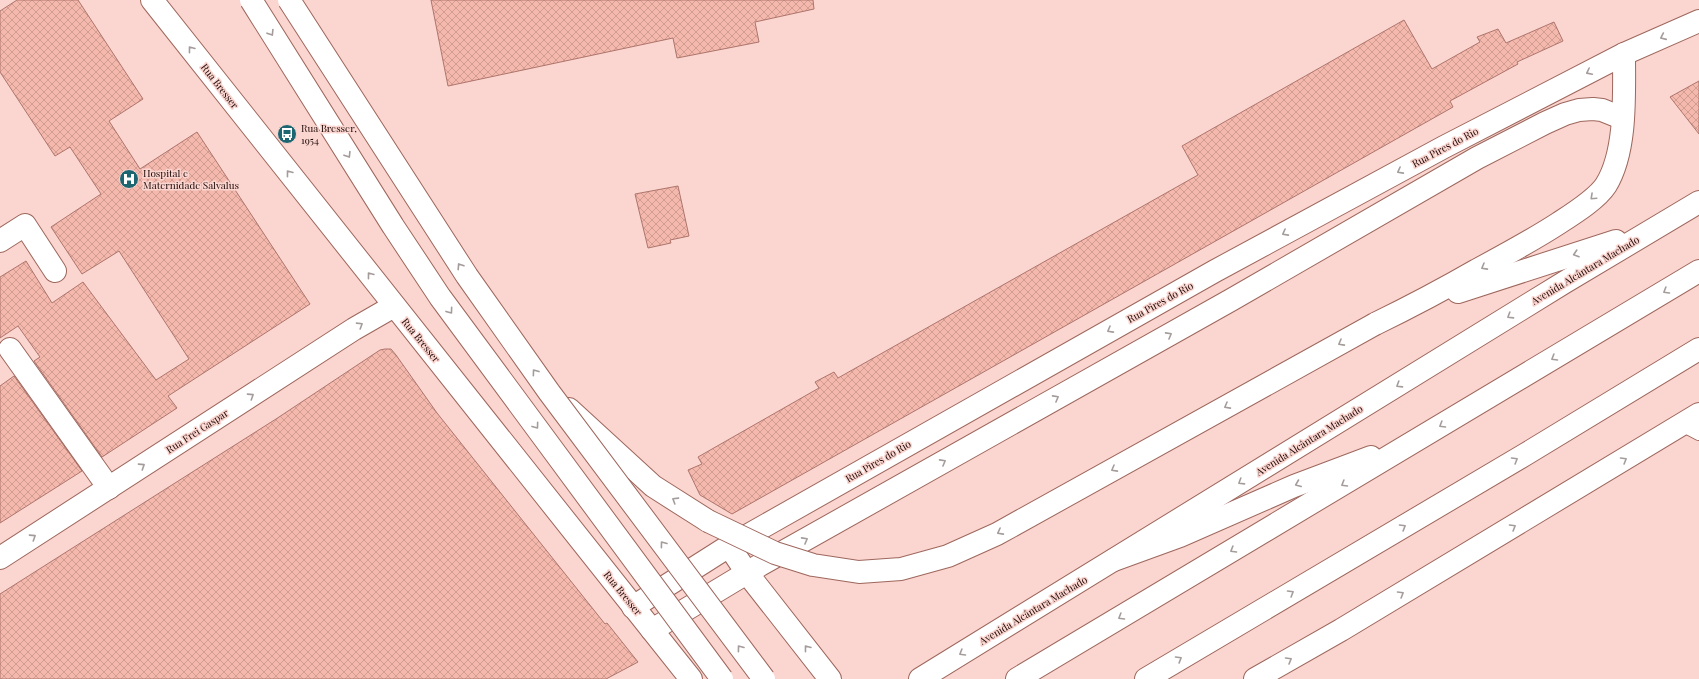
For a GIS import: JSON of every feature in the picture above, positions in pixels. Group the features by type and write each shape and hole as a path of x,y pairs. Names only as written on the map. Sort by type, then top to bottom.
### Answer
{"main road":[{"name":"Rua Bresser","path":"152,0 691,679"},
{"path":"251,0 393,226 440,297 722,679"},
{"path":"289,0 467,276 549,392 764,679"},
{"name":"Rua Pires do Rio","path":"634,607 729,546 1215,271 1444,147 1624,54 1699,21"},
{"path":"549,392 653,486 708,521 775,553 813,565 859,572 901,569 948,556 997,534 1375,324 1411,307 1536,238 1581,208 1605,186 1615,165 1620,141 1624,97 1624,54"},
{"path":"652,630 747,573 1231,300 1477,158 1565,114 1593,108 1622,118"},
{"name":"Avenida Alcântara Machado","path":"920,679 1558,286 1699,202"},
{"path":"0,241 25,225 55,271"},
{"path":"1411,307 1653,229"},
{"path":"1215,271 1231,300"},
{"path":"1017,679 1699,272"},
{"name":"Rua Frei Gaspar","path":"0,558 348,333 394,306"},
{"path":"10,349 109,488"},
{"path":"1146,679 1526,454 1699,349"},
{"path":"1073,351 1088,381"},
{"path":"1256,679 1694,424"},
{"path":"1114,560 1180,536 1341,467 1414,442"},
{"path":"904,446 921,474"},
{"path":"729,546 747,573 830,679"}],"building":[{"name":"Hospital e Maternidade Salvalus","path":"17,0 78,0 143,99 109,121 140,169 197,132 310,304 168,396 177,408 102,457 34,361 40,357 18,326 0,338 0,277 26,261 52,303 83,282 156,380 189,359 119,251 82,274 51,227 101,194 70,147 55,156 0,72 0,11"},
{"path":"431,0 813,0 814,9 755,22 759,42 677,58 673,38 448,86"},
{"path":"1404,20 1432,69 1480,42 1477,37 1498,29 1506,43 1554,22 1563,41 1517,62 1518,64 1450,101 1453,107 732,514 700,495 688,470 702,464 698,457 819,388 815,382 834,372 838,378 1198,175 1182,146"},
{"path":"1699,81 1699,134 1670,97"},
{"path":"678,186 689,236 670,240 671,243 648,248 635,194"},
{"path":"391,349 396,355 437,413 605,624 607,623 638,662 606,679 0,679 0,594 276,419 380,350"},
{"path":"14,376 82,471 0,523 0,386"}],"place":[{"name":"Rua Bresser, 1954","path":"287,134"},
{"name":"Hospital e Maternidade Salvalus","path":"129,179"}]}
